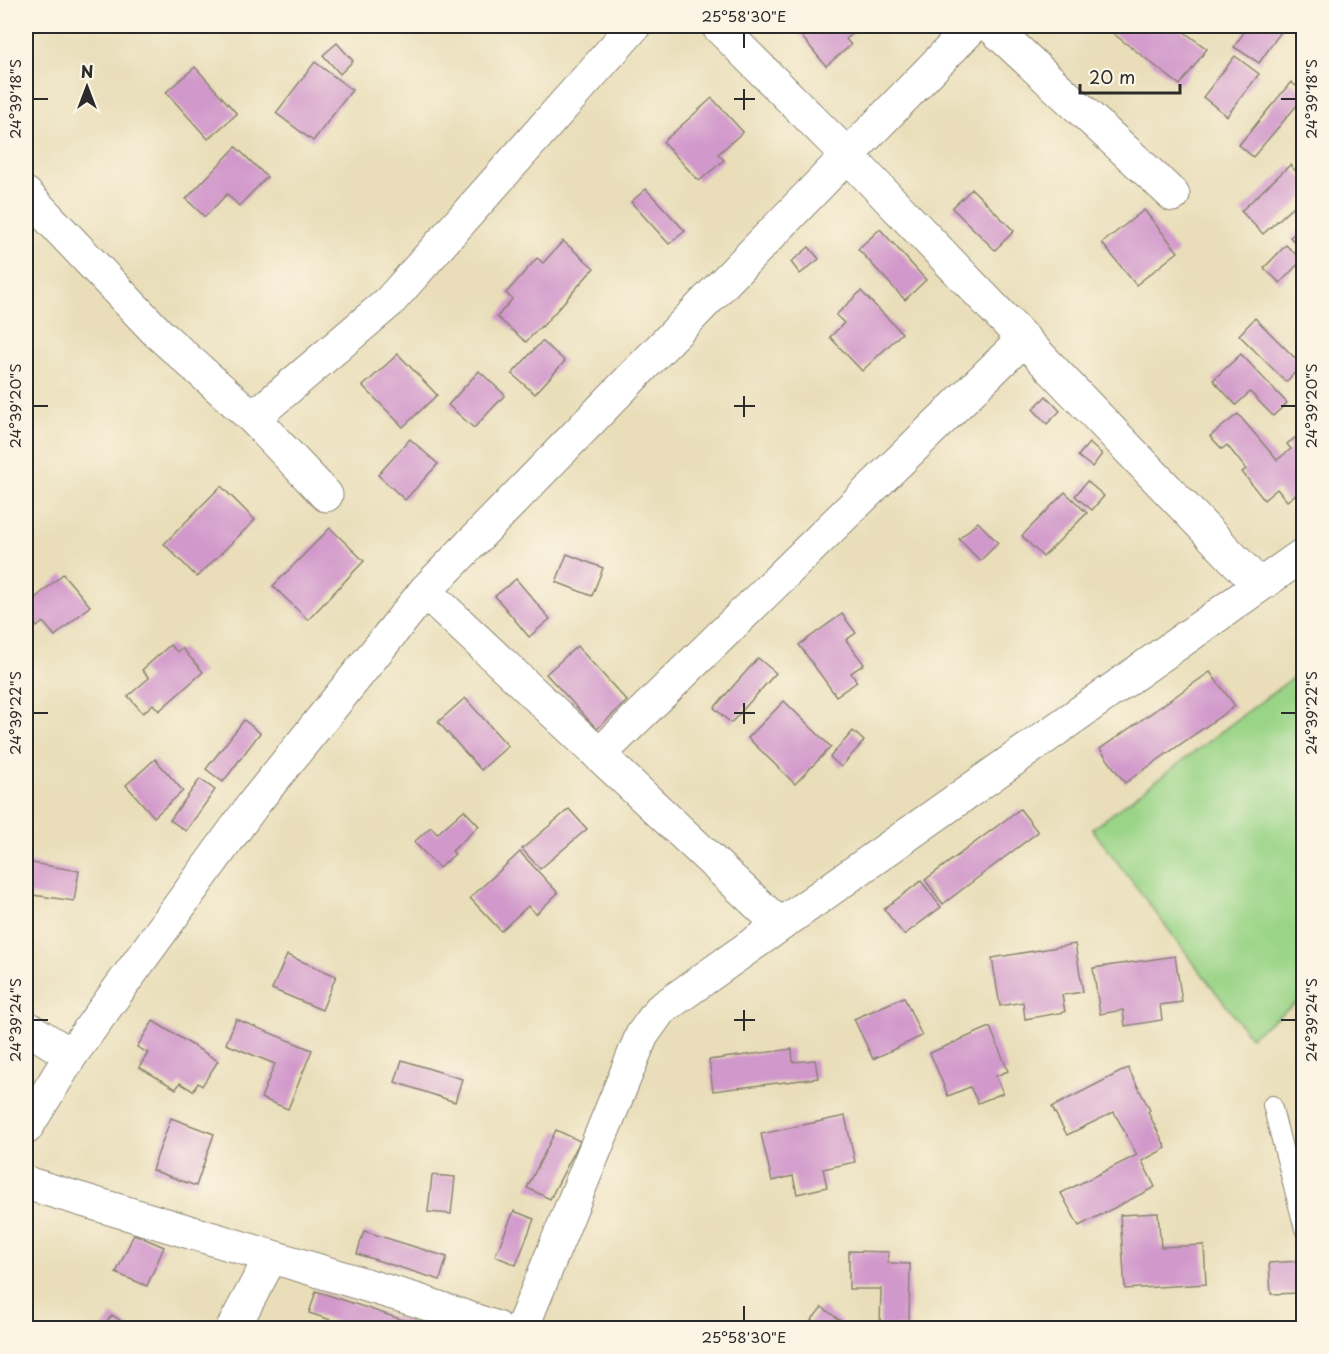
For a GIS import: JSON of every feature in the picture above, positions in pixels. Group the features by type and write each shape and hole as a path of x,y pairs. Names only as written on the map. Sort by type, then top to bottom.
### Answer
{"street":[{"path":"253,418 389,302 633,26"},
{"path":"717,26 847,155 1259,585"},
{"path":"26,1128 71,1055 255,802 425,591 973,26"},
{"path":"991,26 1173,195"},
{"path":"26,194 158,333 253,418 326,495"},
{"path":"599,755 1023,339"},
{"path":"522,1329 642,1035 660,1010 1304,554"},
{"path":"425,591 780,925"},
{"path":"26,1027 71,1055"},
{"path":"26,1183 416,1300 497,1329"},
{"path":"233,1329 272,1257"}],"lane":[{"path":"1272,1106 1304,1228"}],"green space":[{"path":"1303,670 1303,998 1250,1037 1092,829"}],"building":[{"path":"793,26 863,26 846,39 851,45 826,66"},
{"path":"1108,26 1176,26 1207,49 1180,85 1106,28"},
{"path":"1248,26 1285,26 1259,63 1234,47"},
{"path":"337,43 353,61 340,74 323,55"},
{"path":"1235,56 1259,74 1227,116 1203,97"},
{"path":"315,62 352,90 313,141 276,113"},
{"path":"195,67 237,114 208,139 166,92"},
{"path":"1291,82 1304,92 1304,97 1253,157 1239,145"},
{"path":"712,98 743,132 718,154 724,160 699,181 663,142"},
{"path":"236,147 267,177 239,206 227,194 205,217 186,199"},
{"path":"1290,165 1304,180 1304,197 1263,234 1241,211"},
{"path":"646,189 685,231 669,244 631,202"},
{"path":"972,189 1014,231 995,250 952,208"},
{"path":"1144,210 1178,252 1136,285 1102,243"},
{"path":"1304,226 1304,253 1290,237"},
{"path":"880,229 926,280 905,300 858,249"},
{"path":"563,241 594,268 526,342 497,317 512,299 506,293 537,258 543,263"},
{"path":"1286,245 1302,260 1280,283 1264,268"},
{"path":"809,247 819,259 800,274 791,262"},
{"path":"861,291 902,333 862,371 830,337 844,323 836,315"},
{"path":"1255,318 1302,365 1286,382 1239,335"},
{"path":"542,341 565,361 535,394 512,374"},
{"path":"398,354 437,395 403,427 363,386"},
{"path":"1241,354 1287,403 1273,416 1250,392 1236,405 1213,380"},
{"path":"479,371 505,395 474,428 448,405"},
{"path":"1046,396 1060,411 1047,424 1033,409"},
{"path":"1238,414 1277,460 1291,449 1287,444 1304,431 1304,488 1287,501 1277,489 1264,500 1242,472 1246,469 1227,445 1222,449 1210,436"},
{"path":"410,439 438,464 405,500 378,475"},
{"path":"1089,443 1102,454 1092,467 1078,456"},
{"path":"1087,481 1104,496 1092,510 1075,496"},
{"path":"221,486 255,520 197,577 164,544"},
{"path":"1065,492 1087,513 1043,557 1022,536"},
{"path":"978,522 998,543 980,561 959,539"},
{"path":"330,528 364,561 308,620 273,586"},
{"path":"567,554 603,568 592,596 556,582"},
{"path":"63,574 90,606 55,636 43,622 37,627 26,613 26,606"},
{"path":"516,579 550,619 529,637 495,596"},
{"path":"842,614 856,633 846,640 864,664 851,673 857,682 836,696 799,645"},
{"path":"170,645 178,652 182,648 203,672 159,711 153,704 143,713 128,696 149,678 142,670"},
{"path":"577,646 627,701 597,729 546,674"},
{"path":"758,658 776,673 731,723 714,708"},
{"path":"1210,672 1235,706 1125,783 1100,749"},
{"path":"465,698 508,746 481,770 438,722"},
{"path":"784,701 831,747 795,784 748,738"},
{"path":"244,720 260,733 223,782 206,769"},
{"path":"853,731 864,741 841,767 830,757"},
{"path":"155,759 183,791 154,817 126,785"},
{"path":"200,779 215,790 186,831 170,820"},
{"path":"569,809 587,829 540,869 522,849"},
{"path":"1020,809 1038,832 943,904 925,880"},
{"path":"464,810 479,826 452,851 455,854 439,868 414,842 431,827 437,834"},
{"path":"520,852 558,893 536,914 528,906 501,931 470,898"},
{"path":"26,862 79,871 74,901 26,894"},
{"path":"921,881 941,907 904,935 884,909"},
{"path":"1075,944 1083,992 1062,995 1065,1012 1025,1019 1023,1002 1000,1006 992,958"},
{"path":"287,955 336,976 322,1010 272,989"},
{"path":"1175,956 1182,1002 1160,1005 1162,1020 1125,1026 1123,1010 1100,1014 1093,968"},
{"path":"904,997 922,1036 873,1059 854,1019"},
{"path":"236,1019 312,1050 288,1109 261,1098 275,1064 226,1044"},
{"path":"153,1021 218,1061 202,1086 198,1083 193,1091 180,1083 176,1089 139,1067 148,1053 137,1047"},
{"path":"990,1027 1008,1071 996,1076 1003,1093 978,1103 970,1087 948,1096 930,1053"},
{"path":"792,1049 793,1062 815,1060 818,1078 713,1091 709,1060"},
{"path":"402,1060 462,1079 455,1102 395,1082"},
{"path":"1128,1068 1150,1110 1148,1112 1166,1148 1142,1161 1155,1187 1079,1226 1061,1193 1137,1155 1114,1112 1067,1135 1052,1107"},
{"path":"845,1116 855,1162 823,1169 827,1187 797,1194 793,1176 772,1181 761,1134"},
{"path":"171,1118 214,1134 196,1186 152,1170"},
{"path":"556,1130 580,1141 550,1199 527,1188"},
{"path":"432,1175 455,1177 451,1214 428,1212"},
{"path":"514,1211 534,1219 516,1265 495,1256"},
{"path":"1158,1213 1161,1247 1204,1245 1206,1284 1125,1289 1120,1215"},
{"path":"364,1231 447,1257 440,1280 357,1254"},
{"path":"134,1234 164,1247 147,1286 116,1273"},
{"path":"849,1251 889,1252 888,1263 910,1264 909,1327 880,1326 881,1289 849,1289"},
{"path":"1298,1261 1300,1293 1271,1294 1269,1263"},
{"path":"316,1291 427,1328 356,1328 309,1313"},
{"path":"822,1307 842,1322 837,1328 805,1328"},
{"path":"112,1315 132,1328 102,1328"}]}
